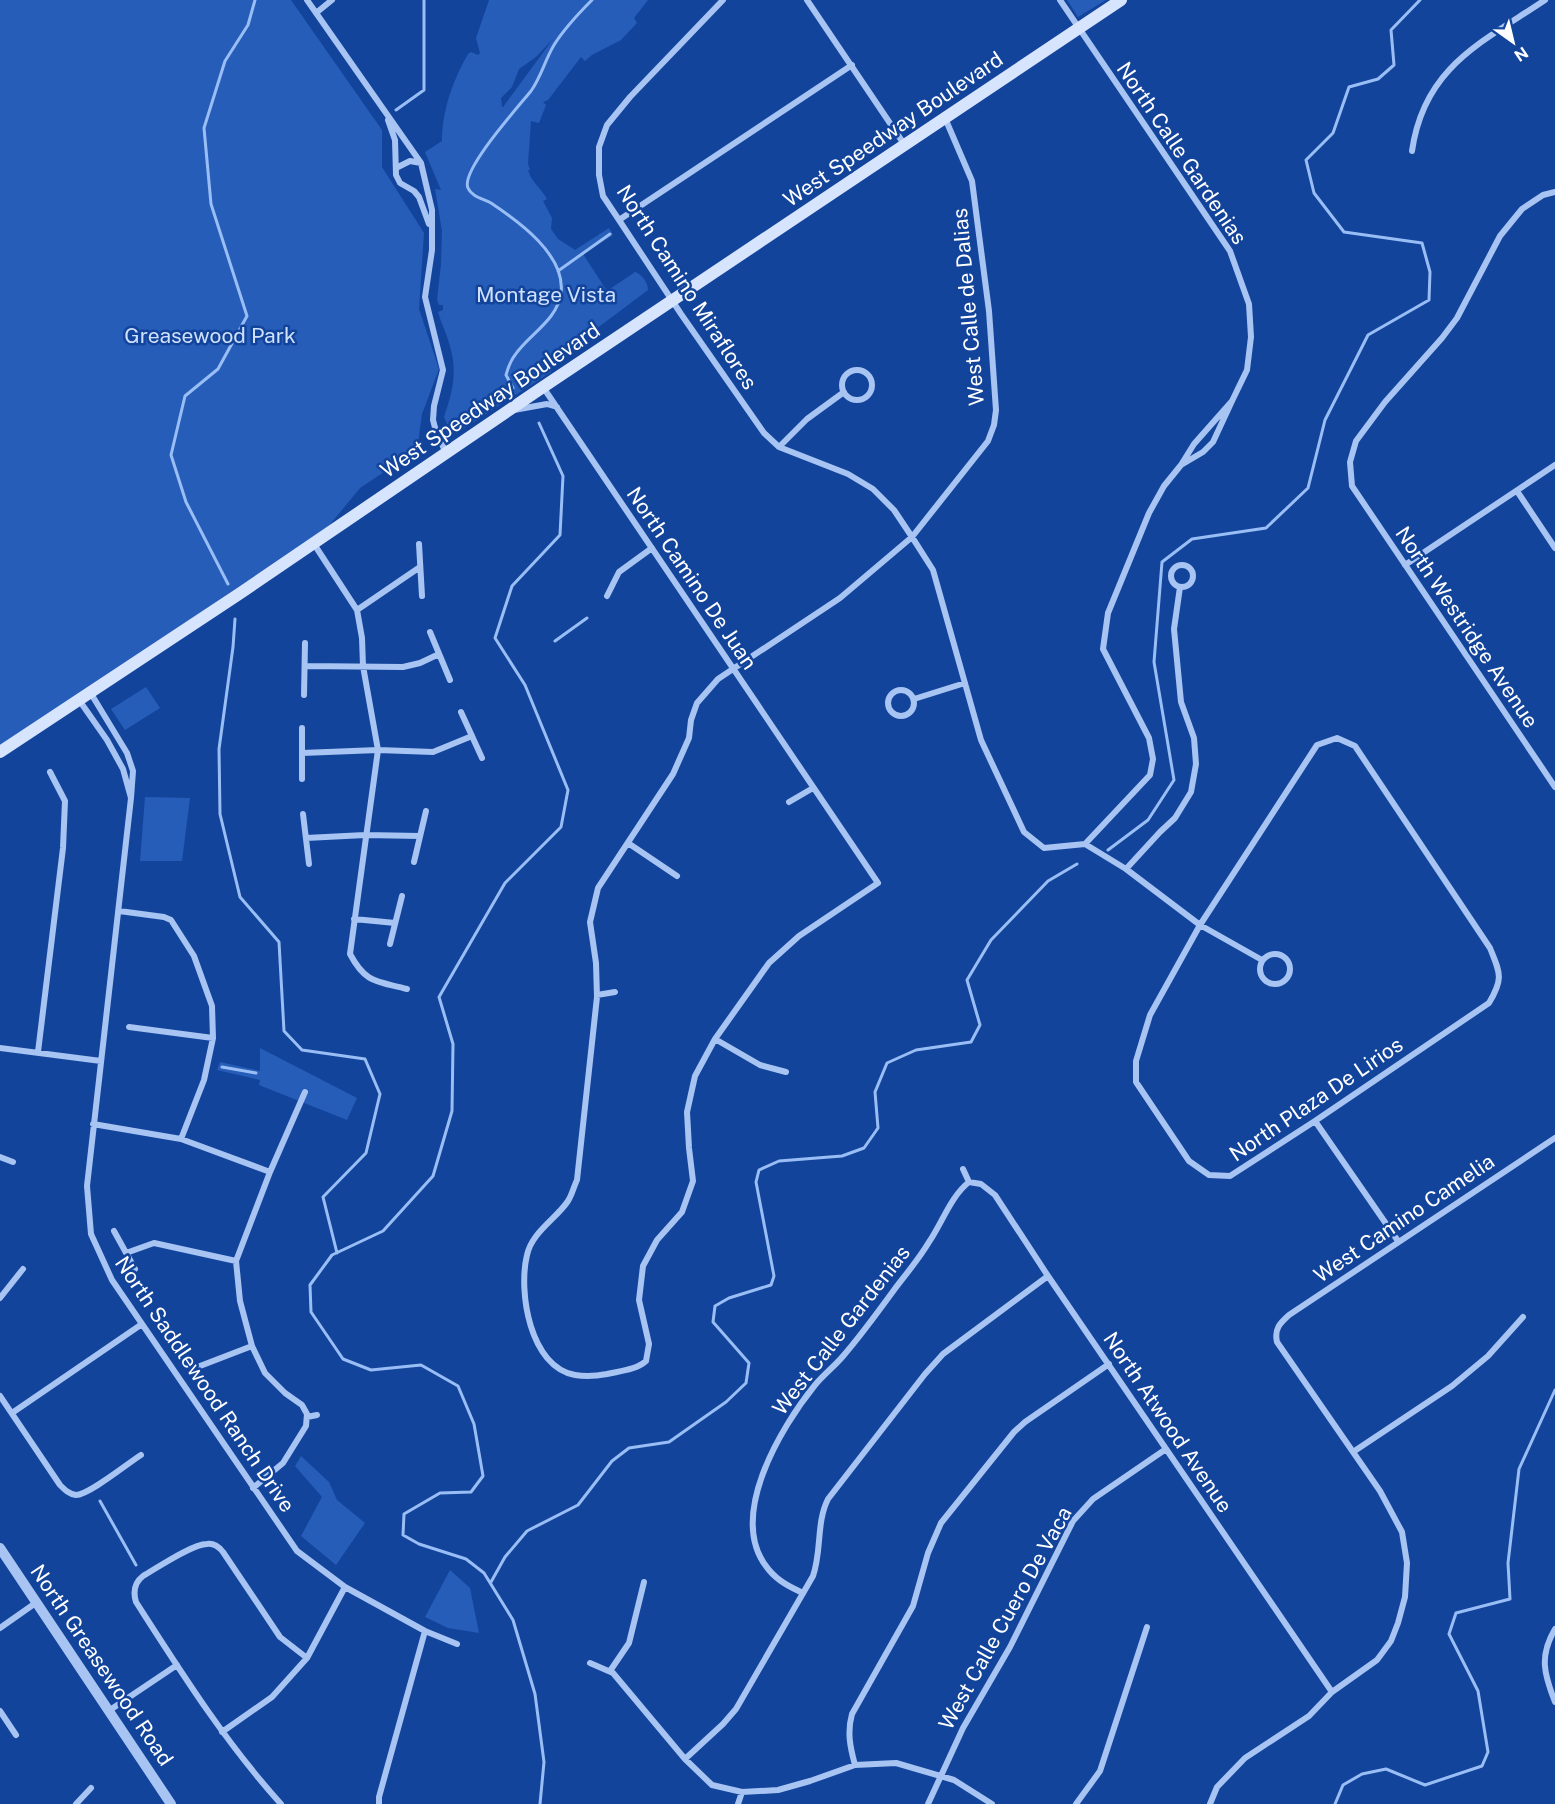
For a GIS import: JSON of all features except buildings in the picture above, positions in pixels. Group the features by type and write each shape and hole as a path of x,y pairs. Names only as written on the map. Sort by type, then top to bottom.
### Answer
{"main road":[{"name":"West Speedway Boulevard","path":"0,752 314,544 543,387 1121,0"}],"street":[{"path":"307,0 421,163 432,210 432,250 425,297 443,370 432,420 447,454"},
{"path":"316,13 332,0"},
{"name":"North Camino Miraflores","path":"723,0 630,97 607,125 599,147 599,175 603,196 672,301 764,433 779,447 848,474 873,489 894,510 933,570 981,740 1024,832 1044,848 1085,844"},
{"path":"807,0 904,144"},
{"name":"North Calle Gardenias","path":"1060,0 1230,251 1250,304 1251,337 1247,370 1232,401"},
{"path":"1412,151 1416,127 1439,79 1462,55 1545,0"},
{"path":"618,220 852,65"},
{"path":"384,111 395,140 396,176 400,183 414,191 423,205 432,233"},
{"name":"West Calle de Dalias","path":"733,668 840,598 912,537 988,441 994,425 996,410 989,311 972,181 945,117"},
{"path":"396,168 410,161 421,163"},
{"name":"North Westridge Avenue","path":"1555,192 1543,195 1522,208 1500,236 1456,318 1442,338 1384,402 1356,441 1350,462 1352,486 1555,786"},
{"path":"855,370 860,370 871,380 870,390 865,397 856,400 844,392 842,383 846,374 855,370"},
{"name":"North Camino De Juan","path":"543,387 878,883 799,936 769,963 715,1039"},
{"path":"779,447 807,419 844,392"},
{"path":"1181,465 1203,452 1213,442 1232,401"},
{"path":"1232,401 1194,444 1164,486 1149,513 1108,613 1103,649 1149,738 1153,759 1150,775 1085,844 1126,869 1200,925 1262,960"},
{"path":"508,412 547,404 557,407"},
{"path":"1405,565 1555,465"},
{"path":"1517,491 1555,548"},
{"path":"314,544 357,610 362,638 363,666 378,750 350,954 358,971 367,978 407,989"},
{"path":"419,544 422,596"},
{"path":"607,596 620,572 652,548"},
{"path":"357,610 420,567"},
{"path":"1126,869 1175,818 1191,792 1196,764 1194,738 1181,702 1174,629 1180,587"},
{"path":"430,632 450,680"},
{"path":"304,695 305,643"},
{"path":"305,666 404,668 439,654"},
{"path":"733,668 718,679 697,703 689,738 681,759 598,888 590,922 596,963 597,994 577,1180 568,1201 543,1227 527,1252 523,1278 528,1316 541,1352 555,1365 574,1375 594,1376 649,1363 649,1344 639,1300 643,1266 657,1240 682,1212 693,1181 687,1112 695,1076 715,1039 760,1065 786,1071"},
{"path":"914,699 965,683"},
{"path":"899,691 907,692 914,699 912,710 905,716 897,715 889,706 892,695 899,691"},
{"name":"North Saddlewood Ranch Drive","path":"85,696 123,769 131,798"},
{"name":"North Saddlewood Ranch Drive","path":"85,696 128,753 133,771 87,1186 91,1234 112,1280 297,1551 345,1587 425,1631 457,1644"},
{"path":"461,712 482,758"},
{"path":"302,728 302,779"},
{"path":"302,753 378,750 433,752 472,736"},
{"name":"North Plaza De Lirios","path":"1337,738 1355,746 1490,948 1499,970 1499,986 1489,1003 1316,1121 1230,1176 1209,1175 1189,1161 1136,1082 1136,1061 1150,1015 1200,925 1317,745 1337,738"},
{"path":"38,1052 63,848 65,801 50,772"},
{"path":"789,802 813,788"},
{"path":"414,862 426,811"},
{"path":"303,814 309,864"},
{"path":"306,838 365,835 420,836"},
{"path":"628,843 677,876"},
{"path":"390,944 402,896"},
{"path":"119,911 171,919 194,956 212,1006 213,1038 204,1080 181,1139"},
{"path":"354,919 395,923"},
{"path":"1274,954 1283,956 1290,969 1286,978 1277,983 1264,979 1260,970 1262,960 1274,954"},
{"path":"597,994 615,992"},
{"path":"129,1027 213,1038"},
{"path":"0,1048 101,1061"},
{"path":"253,1488 283,1463 306,1426 307,1417 305,1408 285,1393 265,1373 252,1346 240,1302 236,1261 305,1092"},
{"path":"1316,1121 1398,1241"},
{"path":"93,1124 181,1139 270,1173"},
{"name":"West Camino Camelia","path":"1353,1452 1276,1342 1274,1331 1289,1315 1555,1138"},
{"path":"0,1157 13,1162"},
{"path":"963,1169 969,1182"},
{"name":"North Atwood Avenue","path":"969,1182 981,1184 994,1195 1332,1692"},
{"name":"West Calle Gardenias","path":"803,1593 785,1584 768,1569 759,1555 754,1536 754,1510 762,1473 776,1445 804,1400 843,1356 891,1294 928,1245 956,1195 969,1182"},
{"path":"114,1231 135,1269"},
{"path":"126,1253 154,1243 236,1261"},
{"path":"0,1298 23,1269"},
{"path":"685,1759 736,1709 803,1593 818,1563 822,1510 828,1499 943,1354 1047,1276"},
{"path":"1210,1804 1218,1787 1245,1758 1309,1716 1332,1692 1377,1660 1390,1641 1398,1623 1405,1597 1407,1563 1402,1532 1380,1491 1353,1452 1452,1386 1488,1356 1523,1317"},
{"path":"12,1413 142,1324"},
{"path":"200,1366 252,1346"},
{"path":"855,1765 848,1743 852,1714 913,1606 928,1553 941,1523 1014,1432 1109,1364"},
{"path":"0,1396 60,1485 73,1494 88,1491 141,1455"},
{"path":"307,1417 317,1415"},
{"name":"West Calle Cuero De Vaca","path":"928,1804 963,1728 1010,1647 1073,1521 1092,1499 1166,1449"},
{"path":"72,1503 73,1494"},
{"path":"281,1804 251,1771 222,1732 136,1602 133,1588 143,1576 196,1546 213,1541 223,1552 280,1637 307,1658"},
{"name":"North Greasewood Road","path":"0,1548 171,1804"},
{"path":"610,1671 629,1643 644,1582"},
{"path":"222,1732 272,1697 307,1658 345,1587"},
{"path":"0,1628 38,1602"},
{"path":"1076,1804 1100,1771 1147,1627"},
{"path":"1555,1629 1547,1643 1544,1669 1555,1702"},
{"path":"379,1804 425,1631"},
{"path":"590,1663 610,1671 685,1759 711,1785 742,1791 778,1790 855,1765 896,1763 954,1780 992,1804"},
{"path":"110,1710 177,1665"},
{"path":"0,1710 16,1735"},
{"path":"76,1804 91,1788"},
{"path":"738,1804 742,1791"}],"green space":[{"name":"Greasewood Park","path":"0,0 291,0 382,130 382,167 424,233 419,309 439,369 422,414 417,450 360,488 314,544 0,750"},
{"name":"Montage Vista","path":"489,0 648,0 634,18 637,23 621,40 585,61 581,57 548,100 543,102 546,105 539,123 531,121 528,164 530,170 528,170 547,199 543,201 552,218 551,229 558,239 575,250 609,228 613,235 583,254 607,291 635,272 644,279 648,290 543,366 552,370 551,372 461,430 448,426 444,417 452,389 454,371 452,353 438,312 443,310 443,305 439,305 437,300 442,231 435,189 441,190 425,152 442,141 446,107 458,74 468,54 471,52 478,55 480,53 476,38","holes":["553,39 503,107 501,98 512,87 519,69 536,57"]},
{"path":"1067,0 1106,0 1078,17"},
{"path":"146,687 160,708 125,730 111,709"},
{"path":"145,797 190,798 182,861 140,861"},
{"path":"260,1048 357,1098 347,1120 259,1085 260,1080 217,1070 220,1062 260,1071"},
{"path":"301,1456 329,1482 337,1500 365,1523 336,1565 301,1536 322,1497 295,1466"},
{"path":"450,1570 470,1588 479,1633 448,1628 425,1617"}],"waterway":[{"path":"228,584 186,502 171,455 185,396 218,369 247,316 211,204 204,128 225,61 248,25 255,0"},
{"path":"396,110 424,90 424,0"},
{"path":"513,388 506,375 509,365 521,347 554,312 561,293 561,279 556,265 538,240 502,210 472,194 468,188 468,180 481,154 531,91 558,39 592,0"},
{"path":"1108,850 1148,820 1174,780 1154,662 1162,562 1192,539 1266,528 1308,488 1325,420 1368,335 1429,300 1430,272 1422,243 1344,232 1314,193 1306,160 1333,133 1349,87 1378,79 1394,65 1391,30 1420,0"},
{"path":"558,271 610,234"},
{"path":"539,423 563,476 560,535 512,586 495,638 525,685 568,790 561,827 505,883 439,997 453,1044 452,1111 433,1176 383,1231 332,1255 310,1285 311,1312 343,1359 371,1370 421,1365 458,1386 474,1424 483,1476 471,1492 440,1493 404,1514 403,1535 419,1544 466,1559 484,1573 513,1620 535,1694 544,1762 540,1804"},
{"path":"555,641 587,618"},
{"path":"235,619 219,749 220,814 240,897 279,942 284,1031 302,1050 365,1059 380,1094 366,1153 323,1197 337,1253"},
{"path":"491,1582 505,1557 527,1531 578,1505 612,1461 629,1448 669,1442 726,1402 746,1383 749,1363 713,1322 715,1306 729,1298 771,1285 774,1276 756,1182 759,1170 779,1161 842,1156 864,1148 878,1128 875,1092 887,1063 916,1050 971,1042 980,1025 967,980 991,940 1048,881 1077,864"},
{"path":"222,1067 256,1073"},
{"path":"1335,1804 1343,1785 1362,1774 1386,1769 1425,1785 1482,1766 1488,1752 1478,1691 1449,1634 1456,1613 1510,1599 1508,1563 1519,1469 1555,1390"},
{"path":"100,1501 136,1565"}]}
